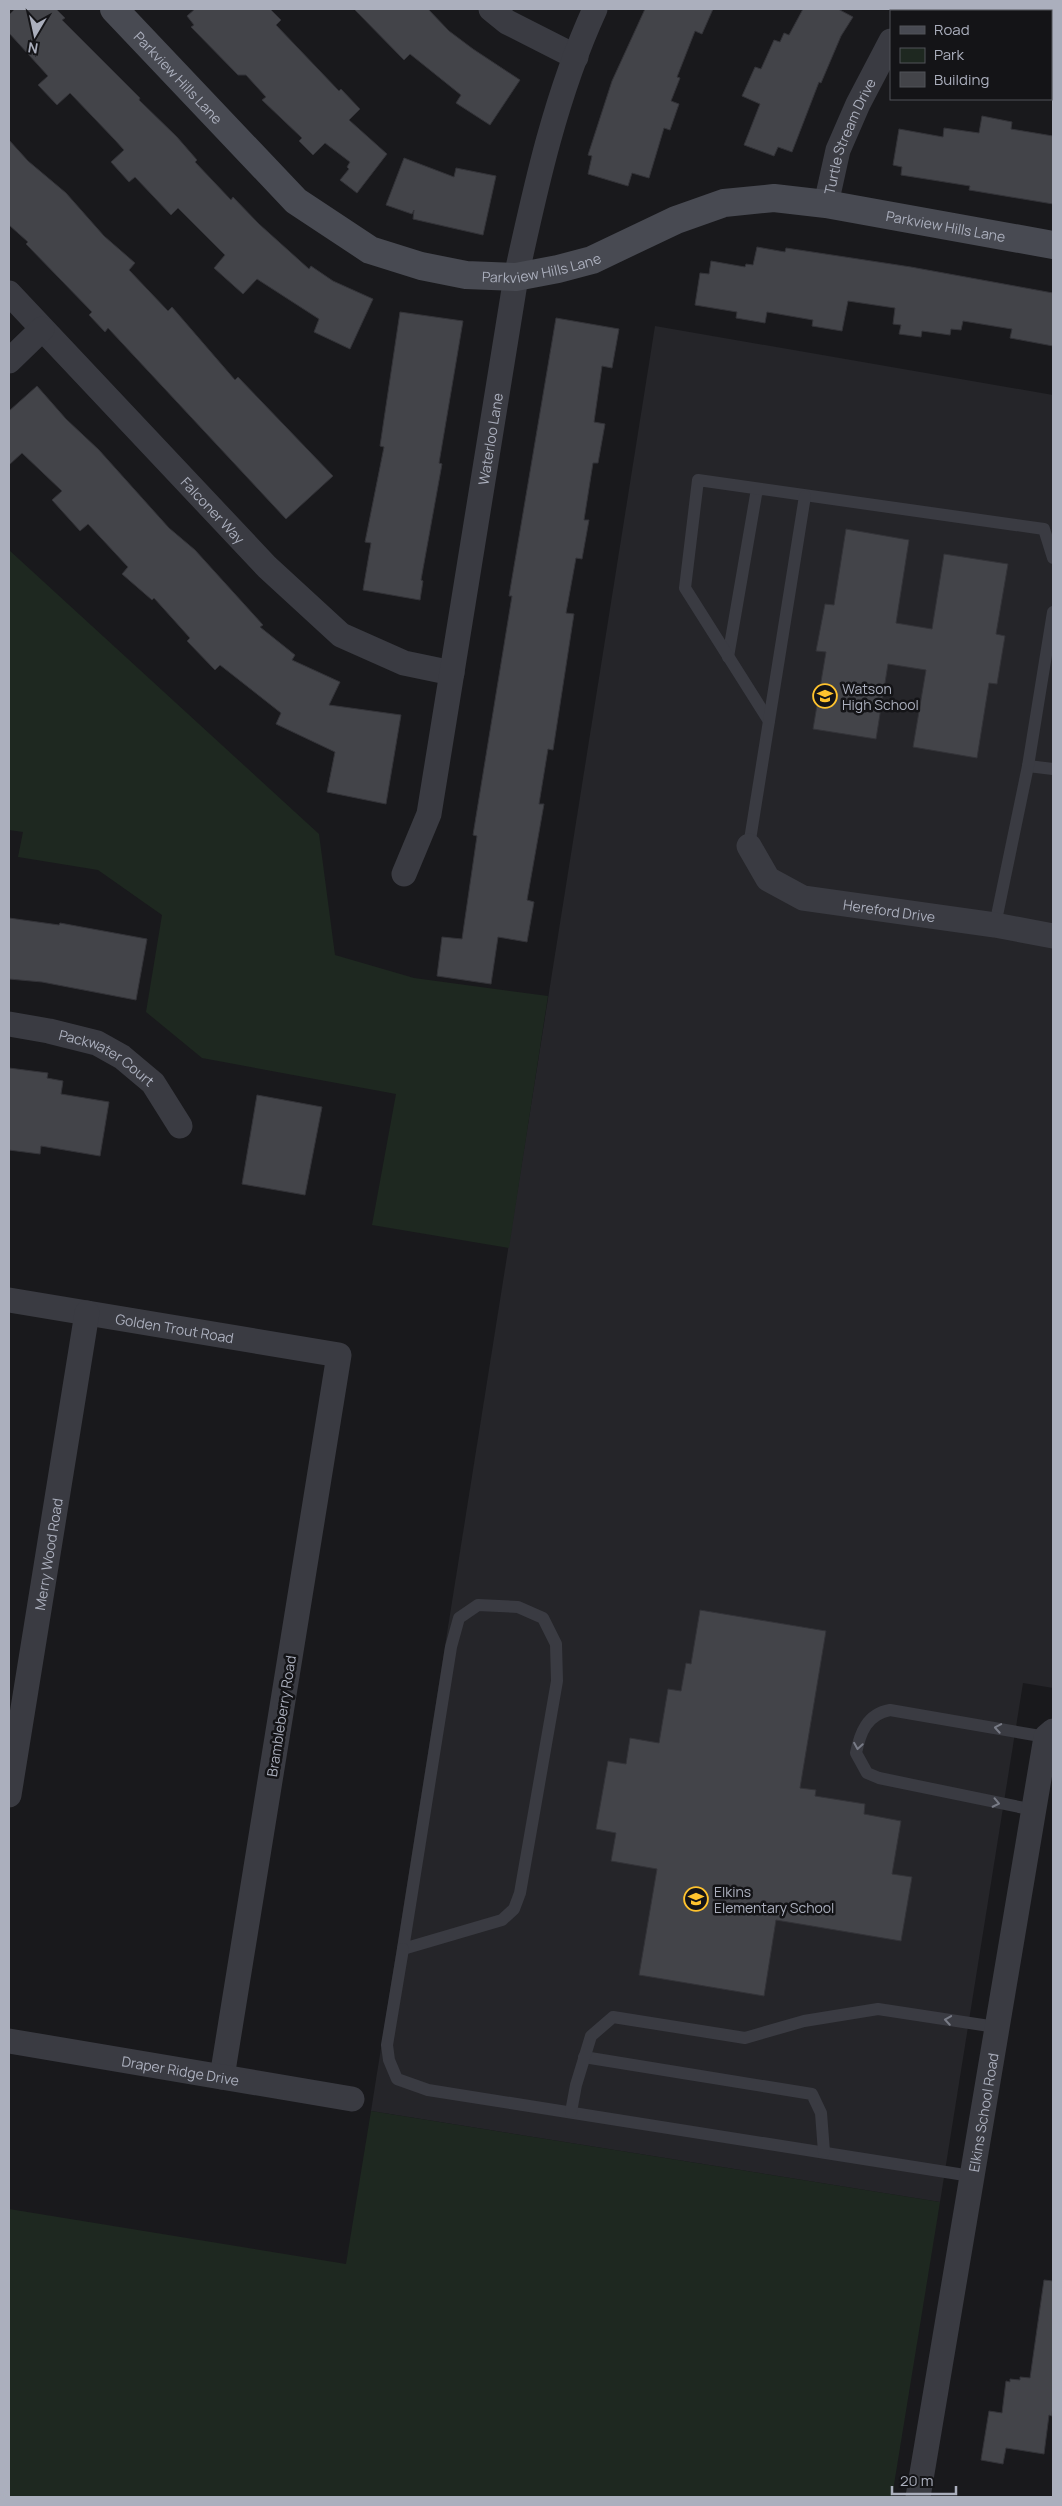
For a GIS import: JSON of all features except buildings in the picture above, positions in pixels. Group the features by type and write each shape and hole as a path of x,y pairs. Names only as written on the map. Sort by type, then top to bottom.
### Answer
{"street":[{"name":"Parkview Hills Lane","path":"114,9 296,201 370,250 421,266 466,274 516,277 558,269 592,260 676,220 724,203 774,198 826,204 1053,245"},
{"path":"491,9 507,22 576,57"},
{"name":"Waterloo Lane","path":"404,874 429,814 516,277 543,157 576,57 596,9"},
{"name":"Turtle Stream Drive","path":"826,204 838,150 858,104 890,43"},
{"name":"Falconer Way","path":"9,293 267,567 341,635 404,662 452,673"},
{"path":"9,361 42,329"},
{"name":"Hereford Drive","path":"749,846 768,879 803,898 995,925 1053,936"},
{"name":"Packwater Court","path":"9,1024 49,1031 97,1043 122,1058 153,1083 180,1126"},
{"name":"Golden Trout Road","path":"9,1300 340,1355"},
{"name":"Merry Wood Road","path":"9,1795 87,1313"},
{"name":"Brambleberry Road","path":"222,2077 340,1355"},
{"name":"Elkins School Road","path":"918,2497 996,2027 1034,1810 1050,1734"},
{"name":"Draper Ridge Drive","path":"9,2041 352,2099"}],"lane":[{"path":"769,721 685,588 698,480 1044,529 1053,558"},
{"path":"728,657 757,489"},
{"path":"749,846 805,496"},
{"path":"995,925 1028,766 1053,612"},
{"path":"1028,766 1053,769"},
{"path":"403,1949 502,1920 514,1909 520,1893 557,1681 556,1644 543,1618 518,1607 478,1604 459,1618 451,1647 387,2045 389,2060 397,2079 428,2090 971,2176"},
{"path":"1034,1810 879,1778 867,1773 856,1753 859,1736 869,1721 880,1712 890,1710 1050,1734"},
{"path":"571,2112 591,2036 613,2017 745,2038 804,2021 878,2008 996,2027"},
{"path":"584,2057 812,2094 821,2113 824,2152"}],"shaded area":[{"path":"655,326 1053,395 1053,1688 1023,1683 940,2202 371,2111"}],"green space":[{"path":"9,550 319,834 335,955 414,978 548,996 509,1248 372,1225 396,1094 202,1058 146,1012 162,915 98,870 18,857 23,832 9,830"},
{"path":"371,2111 940,2202 892,2497 9,2497 9,2209 346,2264"}],"place":[{"name":"Watson High School","path":"825,696"},
{"name":"Elkins Elementary School","path":"696,1899"}]}
